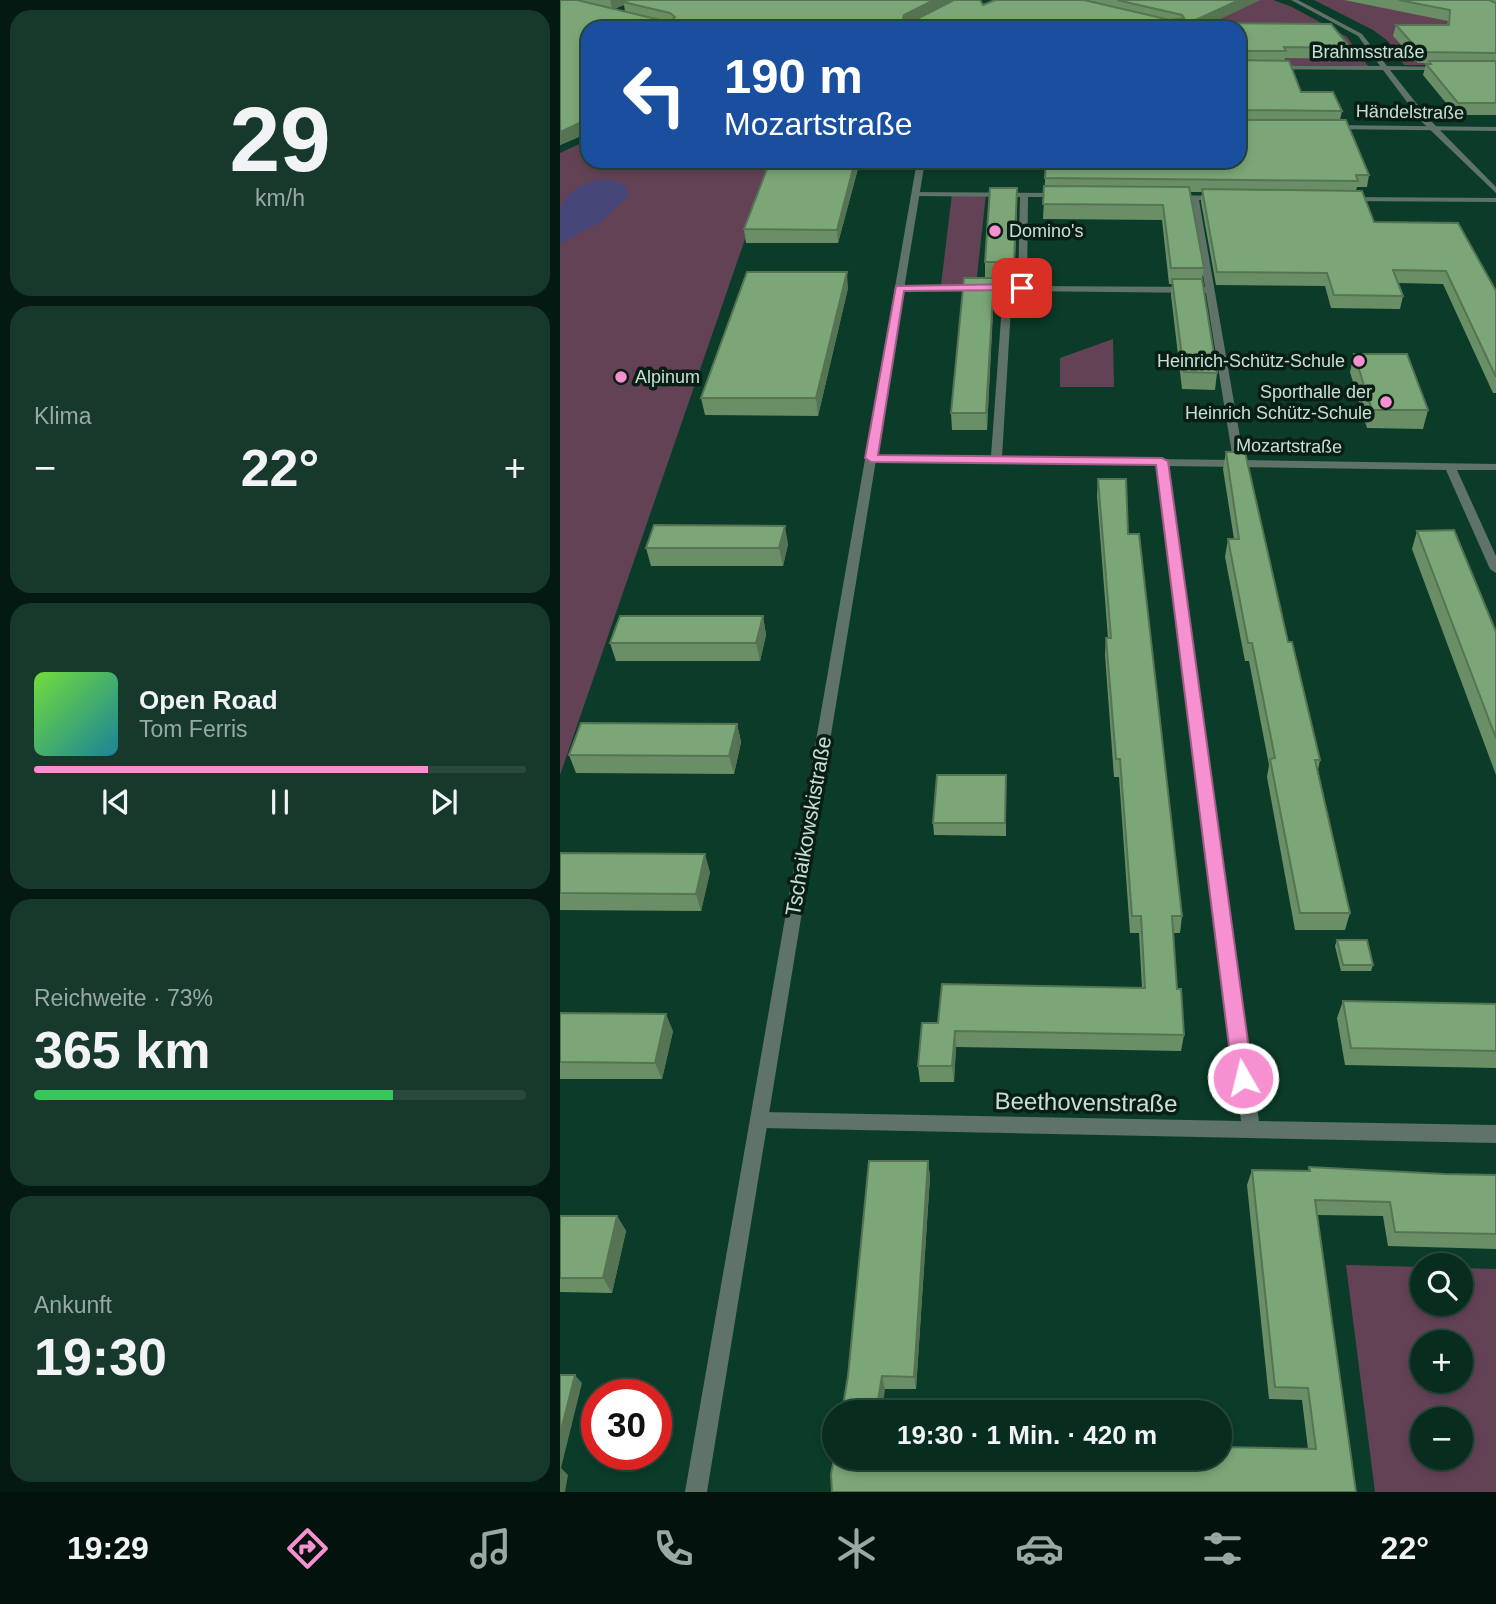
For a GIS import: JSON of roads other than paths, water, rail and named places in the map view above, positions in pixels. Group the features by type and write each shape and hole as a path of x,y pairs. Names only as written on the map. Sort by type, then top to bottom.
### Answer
{"street":[{"path":"1294,0 1360,35 1433,128 1496,191"},
{"name":"Brahmsstraße","path":"1246,67 1458,68"},
{"name":"Händelstraße","path":"1322,127 1496,129"},
{"name":"Tschaikowskistraße","path":"696,1492 920,168"},
{"path":"916,194 1065,195"},
{"path":"1022,288 1024,194"},
{"path":"1156,197 1232,198"},
{"path":"1194,197 1239,463"},
{"path":"1337,199 1496,200"},
{"path":"900,288 1209,290"},
{"path":"996,459 1008,288"},
{"name":"Mozartstraße","path":"871,458 1496,467"},
{"path":"1162,461 1251,1129"},
{"path":"1450,466 1496,569"},
{"name":"Beethovenstraße","path":"759,1120 1496,1134"}],"place":[{"name":"Domino's","path":"995,231"},
{"name":"Heinrich-Schütz-Schule","path":"1359,361"},
{"name":"Alpinum","path":"621,377"},
{"name":"Sporthalle der Heinrich Schütz-Schule","path":"1386,402"}]}
